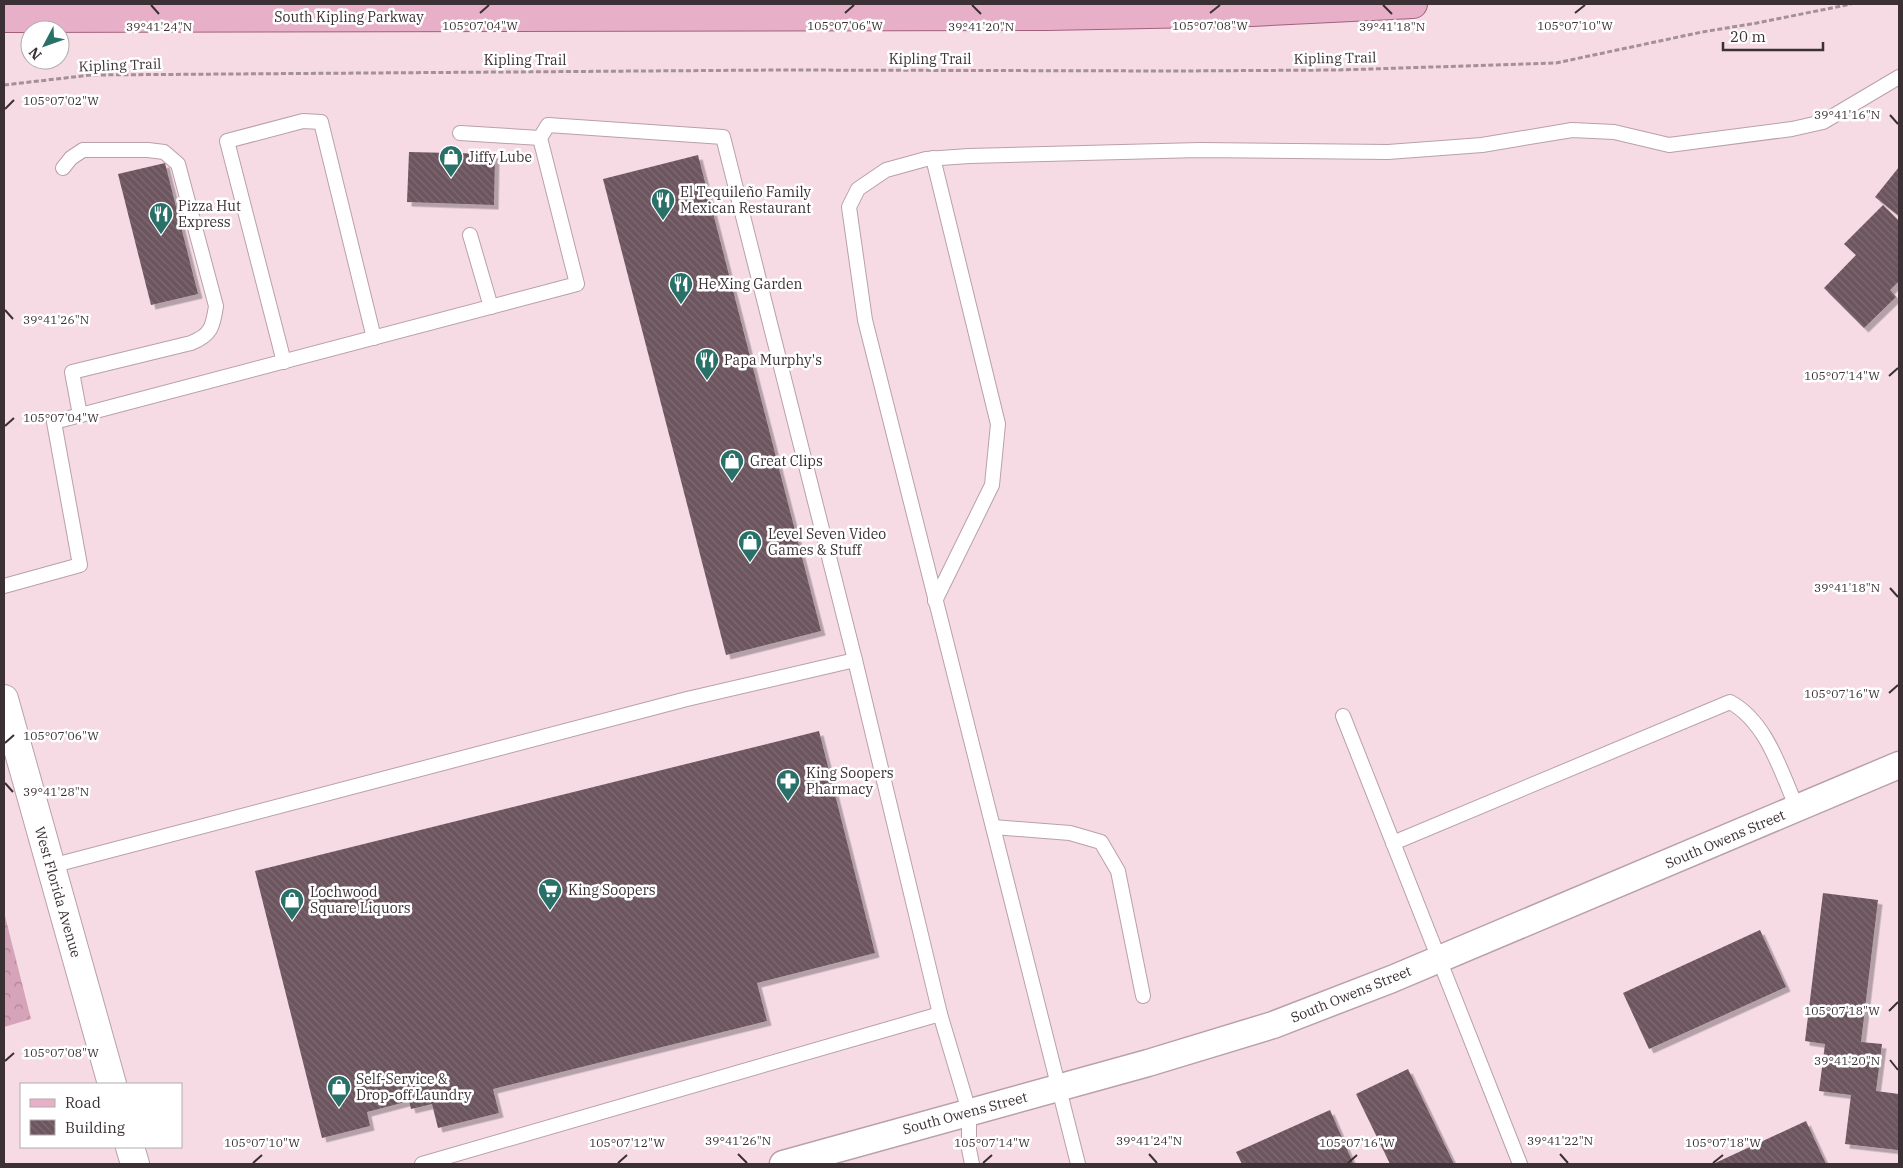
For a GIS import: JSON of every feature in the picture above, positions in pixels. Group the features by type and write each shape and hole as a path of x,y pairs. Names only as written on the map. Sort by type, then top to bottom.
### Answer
{"main road":[{"name":"South Kipling Parkway","path":"4,18 960,10 1252,12 1413,4"}],"street":[{"name":"West Florida Avenue","path":"4,699 112,1083"},
{"name":"South Owens Street","path":"783,1164 1060,1087 1273,1025 1439,959 1899,765"},
{"path":"130,1148 135,1164"}],"lane":[{"path":"1078,1164 865,320 849,207 858,189 886,170 933,158 1200,150 1388,152 1482,146 1572,130 1614,132 1669,145 1792,129 1823,122 1899,77"},
{"path":"284,362 227,142 303,121 321,122 374,338"},
{"path":"4,586 80,565 54,422 577,284 540,138 548,125 723,137 855,660 940,1014 969,1111 969,1149 972,1164"},
{"path":"460,133 540,138"},
{"path":"63,168 71,158 83,150 148,150 164,152 178,164 216,306 213,326 204,338 191,343 72,372 80,415"},
{"path":"933,158 998,424 992,484 936,601"},
{"path":"470,235 491,307"},
{"path":"51,866 687,699 855,660"},
{"path":"1393,843 1730,702 1744,710 1766,738 1797,808"},
{"path":"1343,716 1520,1164"},
{"path":"993,827 1070,833 1101,842 1118,871 1143,996"},
{"path":"422,1164 940,1014"}],"path":[{"name":"Kipling Trail","path":"4,85 90,75 780,70 1339,70 1556,63 1702,32 1851,4"}],"green space":[{"path":"4,912 31,1019 4,1027"}],"building":[{"name":"Jiffy Lube","path":"409,152 495,154 494,205 407,202"},
{"path":"698,155 821,631 726,655 603,179"},
{"path":"165,163 198,294 151,305 118,174"},
{"path":"1899,167 1899,216 1875,197"},
{"path":"1883,205 1899,221 1899,281 1890,290 1896,297 1864,328 1824,288 1856,255 1844,244"},
{"path":"819,731 875,953 757,983 767,1021 493,1089 499,1113 438,1128 432,1104 411,1109 409,1101 367,1112 370,1126 322,1138 255,871"},
{"path":"1823,893 1878,900 1861,1042 1882,1044 1876,1091 1899,1094 1898,1150 1845,1144 1851,1095 1819,1091 1825,1044 1805,1041"},
{"path":"1760,930 1786,987 1649,1049 1623,993"},
{"path":"1408,1069 1454,1164 1390,1164 1356,1094"},
{"path":"1330,1110 1353,1163 1242,1164 1236,1152"},
{"path":"1806,1121 1826,1164 1713,1164"}],"place":[{"name":"Jiffy Lube","path":"451,178"},
{"name":"El Tequileño Family Mexican Restaurant","path":"663,221"},
{"name":"Pizza Hut Express","path":"161,235"},
{"name":"He Xing Garden","path":"681,305"},
{"name":"Papa Murphy's","path":"707,381"},
{"name":"Great Clips","path":"732,482"},
{"name":"Level Seven Video Games & Stuff","path":"750,563"},
{"name":"King Soopers Pharmacy","path":"788,802"},
{"name":"King Soopers","path":"550,911"},
{"name":"Lochwood Square Liquors","path":"292,921"},
{"name":"Self-Service & Drop-off Laundry","path":"339,1108"}]}
